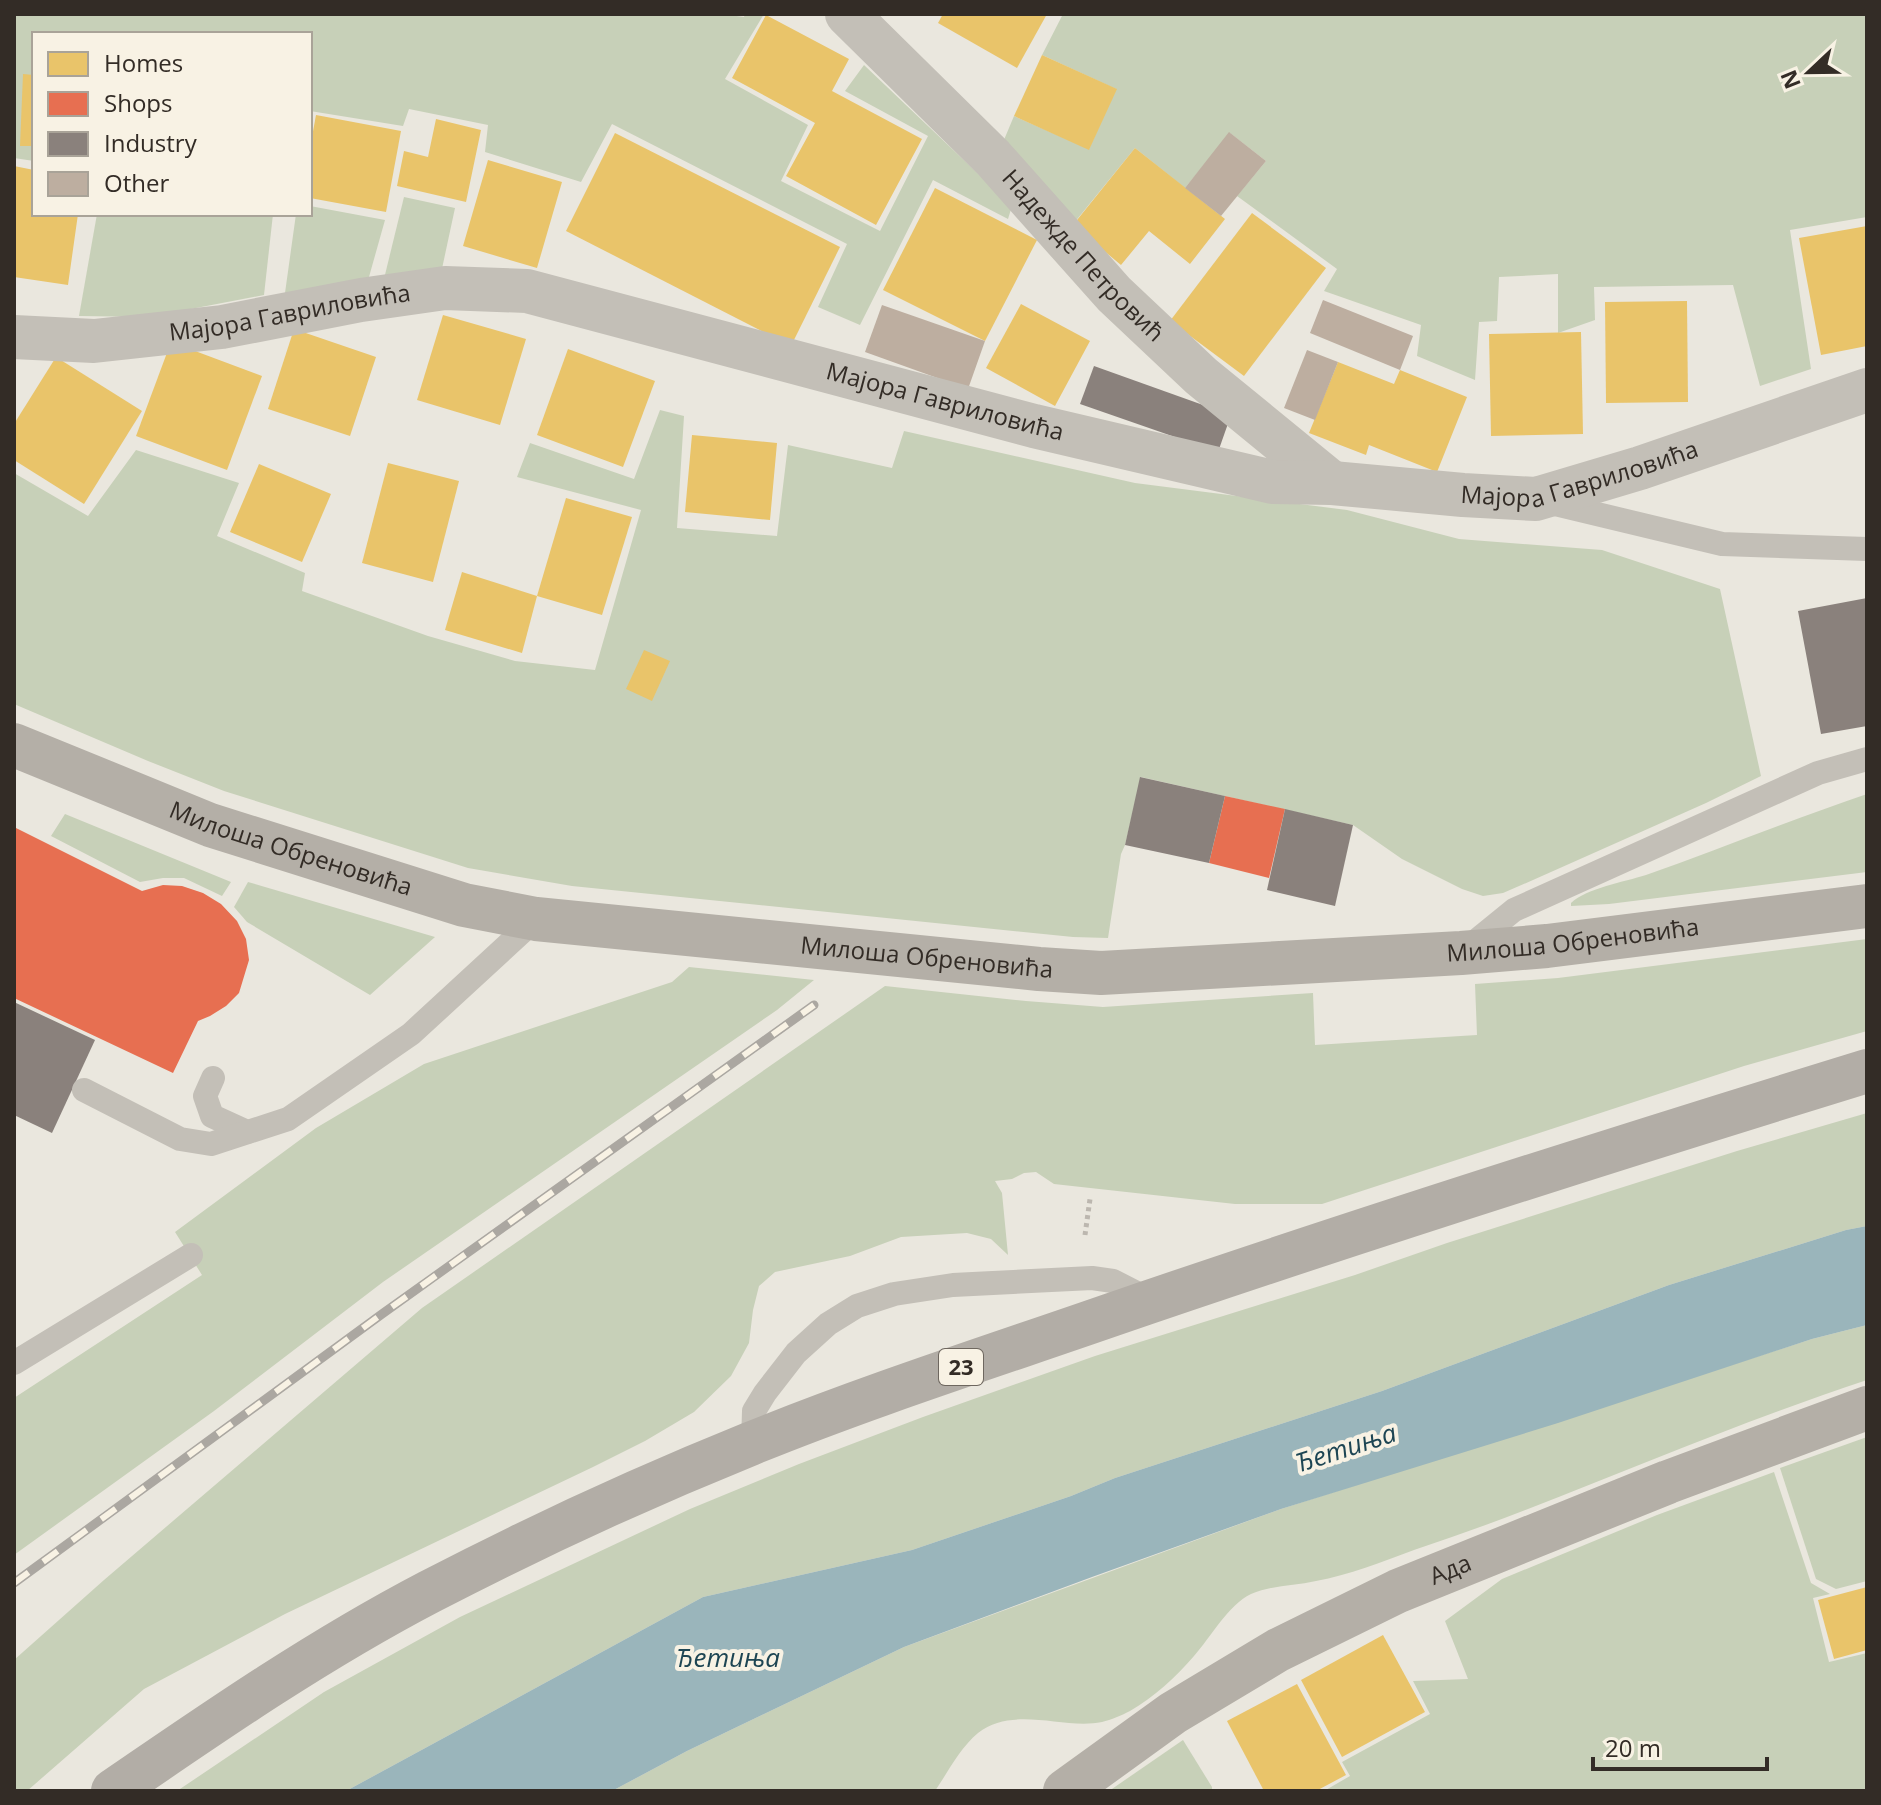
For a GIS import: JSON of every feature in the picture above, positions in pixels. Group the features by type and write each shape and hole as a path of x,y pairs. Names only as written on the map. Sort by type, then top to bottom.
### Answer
{"main road":[{"name":"23","path":"113,1791 295,1669 427,1593 597,1511 753,1443 879,1395 1152,1301 1659,1135 1867,1071"}],"street":[{"name":"Надежде Петровић","path":"847,14 993,158 1114,294 1201,376 1332,483"},
{"name":"Мајора Гавриловића","path":"14,337 94,341 222,327 361,300 445,288 527,291 1049,430 1273,482 1332,483 1536,499 1640,468 1867,390"},
{"name":"Милоша Обреновића","path":"14,745 210,825 464,905 536,919 1008,966 1101,973 1461,953 1547,946 1867,906"},
{"name":"Ада","path":"1065,1791 1173,1713 1265,1657 1398,1591 1668,1482 1867,1408"}],"lane":[{"path":"1536,499 1722,544 1867,549"},
{"path":"1461,953 1514,910 1818,773 1867,759"},
{"path":"84,1090 180,1139 211,1144 288,1119 411,1034 536,919"},
{"path":"213,1078 205,1096 212,1116 247,1132"},
{"path":"14,1363 191,1255"},
{"path":"753,1443 754,1411 765,1393 796,1353 828,1324 857,1306 894,1294 953,1285 1092,1278 1113,1281 1152,1301"}],"path":[{"path":"1085,1233 1090,1199"}],"green space":[{"path":"14,14 722,14 744,17 745,14 764,14 725,79 808,125 781,181 880,231 928,136 845,91 864,65 1012,206 1008,219 933,180 860,325 818,307 847,244 612,124 581,182 485,152 488,125 409,109 403,126 312,111 312,32 32,32 32,161 14,158"},
{"path":"1063,14 1867,14 1867,217 1790,230 1811,369 1760,386 1733,285 1594,287 1595,320 1558,333 1558,274 1499,277 1497,321 1479,322 1475,380 1417,356 1421,325 1324,291 1337,269 1237,196 1266,161 1230,133 1185,188 1135,148 1074,223 1001,147 1014,116 1089,149 1116,89 1042,55"},
{"path":"404,197 455,208 440,278 383,283"},
{"path":"312,206 385,220 367,284 285,293 296,216 312,216"},
{"path":"97,216 273,216 264,295 149,317 79,316"},
{"path":"660,410 684,416 677,528 777,536 788,445 892,468 904,431 1135,483 1347,510 1459,539 1602,550 1720,589 1761,776 1503,893 1483,896 1402,859 1353,825 1141,777 1121,854 1108,938 1073,937 572,886 468,868 224,791 14,704 14,473 88,516 136,450 239,483 217,536 305,573 302,591 428,636 515,661 595,670 641,510 517,477 530,443 634,479"},
{"path":"1867,794 1867,872 1571,906 1578,898 1596,889 1646,875"},
{"path":"65,814 231,882 222,896 184,878 140,882 51,836"},
{"path":"248,882 435,937 370,995 247,922 234,907"},
{"path":"1867,939 1867,1031 1744,1066 1322,1204 1235,1204 1054,1184 1036,1172 1024,1173 1012,1179 995,1181 1002,1193 1008,1255 991,1239 967,1233 901,1237 850,1256 775,1272 759,1286 749,1343 731,1376 694,1412 645,1441 285,1614 144,1689 27,1791 14,1791 14,1660 422,1308 885,986 1103,1007 1313,993 1315,1045 1477,1035 1475,984 1558,978"},
{"path":"689,967 814,980 777,1010 383,1282 214,1411 14,1555 14,1398 202,1275 175,1232 316,1128 424,1064 672,982"},
{"path":"1867,1113 1867,1226 1669,1285 1382,1391 1115,1478 912,1550 703,1597 346,1791 177,1791 324,1692 460,1617 690,1509 799,1464 1095,1356 1737,1151"},
{"path":"1867,1325 1867,1380 1378,1564 1251,1594 1227,1613 1180,1671 1130,1711 1102,1722 1087,1724 1023,1719 992,1725 978,1733 966,1746 935,1791 612,1791 687,1751 904,1647 1281,1509 1812,1339"},
{"path":"1867,1437 1867,1581 1836,1589 1816,1579 1780,1468"},
{"path":"1774,1472 1811,1583 1830,1594 1813,1598 1829,1662 1867,1653 1867,1791 1324,1791 1350,1776 1342,1762 1430,1714 1413,1681 1468,1679 1445,1621 1502,1579 1657,1515"},
{"path":"1183,1740 1212,1791 1109,1791"}],"water":[{"name":"Ђетиња","path":"1867,1226 1867,1325 1812,1339 1558,1423 1281,1509 1092,1577 904,1647 687,1751 612,1791 346,1791 703,1597 912,1550 1115,1478 1382,1391 1669,1285"}],"building: Homes":[{"path":"943,14 1047,14 1017,68 938,23"},
{"path":"766,15 849,59 832,91 922,139 876,225 786,176 815,123 732,78"},
{"path":"1042,55 1117,89 1089,150 1014,116"},
{"path":"23,74 32,75 32,146 20,146"},
{"path":"316,115 401,131 386,212 312,198 312,137"},
{"path":"436,119 481,130 466,202 397,186 404,151 428,157"},
{"path":"615,133 840,247 791,346 566,231"},
{"path":"1135,148 1225,219 1190,264 1149,231 1121,265 1073,225"},
{"path":"488,160 562,182 537,268 463,246"},
{"path":"14,166 32,170 32,216 78,216 68,285 14,277"},
{"path":"935,188 1037,240 985,341 883,290"},
{"path":"1252,213 1326,268 1244,376 1170,321"},
{"path":"1867,226 1867,346 1821,355 1799,238"},
{"path":"1687,301 1688,402 1606,403 1605,302"},
{"path":"1021,304 1090,341 1055,406 986,368"},
{"path":"443,315 526,339 500,425 417,400"},
{"path":"294,329 376,357 350,436 268,409"},
{"path":"1581,332 1583,434 1491,436 1489,334"},
{"path":"171,342 262,376 227,470 136,436"},
{"path":"568,349 655,381 623,467 537,435"},
{"path":"56,357 142,411 84,504 14,460 14,424"},
{"path":"1338,362 1394,384 1400,370 1467,397 1437,472 1369,445 1366,455 1309,433"},
{"path":"692,435 777,443 770,520 685,512"},
{"path":"388,463 459,481 433,582 362,563"},
{"path":"259,464 331,494 302,562 230,532"},
{"path":"566,498 632,517 602,615 537,596"},
{"path":"462,572 537,596 522,653 445,630"},
{"path":"644,650 670,661 652,701 626,689"},
{"path":"1867,1587 1867,1650 1834,1659 1818,1600"},
{"path":"1383,1635 1425,1712 1342,1757 1301,1680"},
{"path":"1297,1684 1346,1775 1316,1791 1264,1791 1227,1721"}],"building: Shops":[{"path":"1225,796 1285,809 1269,878 1209,863"},
{"path":"14,827 142,891 163,885 182,886 203,893 221,904 237,921 246,939 249,960 239,993 226,1006 198,1021 173,1073 14,998"}],"building: Industry":[{"path":"1094,366 1231,415 1218,452 1080,404"},
{"path":"1867,598 1867,726 1821,734 1798,611"},
{"path":"1140,777 1225,796 1209,863 1125,845"},
{"path":"1285,809 1353,825 1335,906 1267,890"},
{"path":"14,1002 95,1040 52,1133 14,1115"}],"building: Other":[{"path":"1229,132 1266,161 1221,216 1185,188"},
{"path":"1323,300 1413,336 1400,370 1310,333"},
{"path":"882,305 985,341 968,389 865,352"},
{"path":"1307,350 1338,362 1315,420 1284,408"}],"railway":[{"path":"14,1583 382,1314 814,1005"}]}
